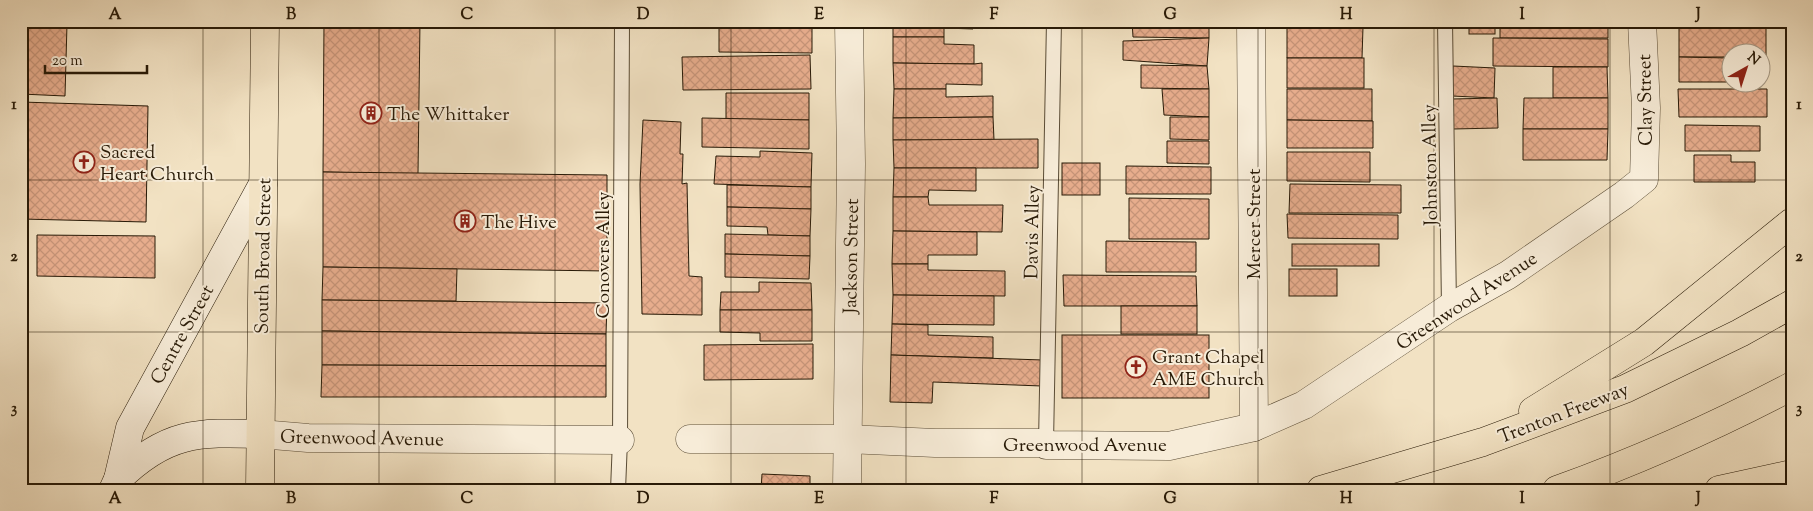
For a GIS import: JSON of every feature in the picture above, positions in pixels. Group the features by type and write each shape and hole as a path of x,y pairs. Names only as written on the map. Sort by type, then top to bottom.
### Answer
{"main road":[{"name":"South Broad Street","path":"260,490 265,21"},
{"path":"1483,442 1644,342 1792,222"},
{"name":"Trenton Freeway","path":"1321,490 1483,442 1625,389 1740,333 1792,304"},
{"path":"1557,490 1607,472 1720,422 1792,386"},
{"path":"1719,490 1792,474"}],"street":[{"name":"Jackson Street","path":"847,490 851,164 849,21"},
{"name":"Mercer Street","path":"1251,21 1254,427"},
{"name":"Clay Street","path":"1642,21 1646,108 1644,179"},
{"name":"Greenwood Avenue","path":"690,439 847,439 935,444 1046,443 1046,445 1169,446 1254,427 1304,405 1450,308 1508,275 1624,196 1644,179"},
{"name":"Centre Street","path":"116,484 130,428 263,184"},
{"name":"Greenwood Avenue","path":"116,484 136,462 150,451 184,437 218,433 308,438 620,440"}],"lane":[{"name":"Conovers Alley","path":"618,490 620,440 622,21"},
{"name":"Davis Alley","path":"1046,443 1054,21"},
{"name":"Johnston Alley","path":"1445,21 1450,308"}],"building":[{"name":"The Whittaker","path":"324,21 420,21 418,174 323,172"},
{"path":"719,21 812,22 812,53 719,52"},
{"path":"893,21 973,21 973,29 944,28 944,37 893,37"},
{"path":"1132,21 1209,21 1209,38 1133,37"},
{"path":"1287,21 1403,21 1403,27 1287,27"},
{"path":"1469,21 1495,21 1495,34 1469,34"},
{"path":"1500,21 1608,21 1608,38 1500,38"},
{"path":"1678,21 1787,21 1678,23"},
{"path":"21,22 67,24 65,96 21,94"},
{"path":"1679,26 1766,26 1766,42 1720,42 1720,57 1679,57"},
{"path":"1287,27 1363,27 1362,58 1287,58"},
{"path":"893,37 944,37 944,44 974,45 974,64 893,63"},
{"path":"1209,38 1207,66 1123,60 1123,41"},
{"path":"1493,38 1608,39 1608,67 1493,66"},
{"path":"810,55 811,89 683,90 682,57"},
{"path":"1679,57 1720,58 1720,82 1679,82"},
{"path":"1287,58 1364,58 1364,88 1287,88"},
{"path":"893,63 982,63 982,85 946,84 946,89 894,89"},
{"path":"1141,65 1207,66 1209,89 1141,88"},
{"path":"1453,66 1495,68 1494,98 1452,96"},
{"path":"1553,67 1607,67 1608,98 1553,98"},
{"path":"894,89 946,89 946,97 993,96 993,117 893,118"},
{"path":"1162,89 1209,89 1209,117 1164,115"},
{"path":"1287,89 1372,89 1372,121 1287,120"},
{"path":"1678,89 1720,89 1720,92 1767,92 1767,117 1679,117"},
{"path":"726,93 809,93 809,120 726,119"},
{"path":"1497,98 1498,128 1453,129 1452,99"},
{"path":"1524,98 1608,98 1608,129 1523,129"},
{"name":"Sacred Heart Church","path":"21,102 148,106 146,222 21,219"},
{"path":"993,117 994,140 893,140 893,118"},
{"path":"1170,117 1209,117 1209,140 1170,139"},
{"path":"702,118 809,120 809,149 702,147"},
{"path":"643,120 681,122 680,154 683,154 682,184 687,183 689,276 702,277 702,315 642,314 640,184"},
{"path":"1287,120 1373,121 1373,148 1287,148"},
{"path":"1685,125 1760,126 1760,151 1685,151"},
{"path":"1523,129 1608,129 1607,160 1523,160"},
{"path":"1038,139 1038,168 894,168 893,140"},
{"path":"1167,141 1209,141 1209,164 1167,163"},
{"path":"760,151 812,153 811,187 714,184 716,156 760,157"},
{"path":"1287,152 1370,152 1370,182 1287,181"},
{"path":"1694,155 1731,155 1731,162 1755,162 1755,182 1694,182"},
{"path":"1062,163 1100,163 1100,195 1062,195"},
{"path":"1126,166 1211,167 1211,194 1126,194"},
{"path":"894,168 976,168 976,191 929,190 928,197 893,197"},
{"name":"The Hive","path":"323,172 607,175 607,271 323,267"},
{"path":"1290,184 1401,185 1401,213 1289,213"},
{"path":"727,185 811,187 811,209 727,207"},
{"path":"893,197 928,197 929,205 1003,205 1002,232 893,231"},
{"path":"1129,198 1209,199 1209,239 1129,239"},
{"path":"727,207 811,209 810,236 768,235 767,227 727,226"},
{"path":"1287,214 1398,215 1398,239 1288,238"},
{"path":"893,231 977,232 977,255 928,255 928,264 892,264"},
{"path":"725,234 810,236 810,256 725,254"},
{"path":"37,235 155,236 155,278 37,276"},
{"path":"1106,241 1196,242 1196,272 1106,272"},
{"path":"1292,244 1379,244 1379,266 1292,266"},
{"path":"725,254 810,256 809,279 725,277"},
{"path":"892,264 928,264 928,270 1005,271 1005,296 893,295"},
{"path":"323,267 457,269 456,301 322,300"},
{"path":"1289,269 1337,269 1337,296 1289,296"},
{"path":"1063,275 1196,276 1197,306 1064,306"},
{"path":"759,282 811,283 812,310 720,310 721,292 759,292"},
{"path":"893,295 994,296 994,325 892,324"},
{"path":"322,300 607,303 606,334 322,331"},
{"path":"1121,306 1197,306 1197,334 1121,334"},
{"path":"720,310 812,310 812,341 760,341 760,333 720,332"},
{"path":"892,324 928,325 928,335 993,337 993,358 891,355"},
{"path":"322,331 606,334 606,366 322,365"},
{"name":"Grant Chapel AME Church","path":"1062,335 1209,335 1209,398 1062,398"},
{"path":"813,344 813,379 704,380 704,345"},
{"path":"891,355 1043,360 1042,386 933,382 932,403 890,402"},
{"path":"322,365 606,366 606,397 321,397"},
{"path":"762,474 810,476 810,490 761,490"}],"place":[{"name":"The Whittaker","path":"371,113"},
{"name":"Sacred Heart Church","path":"84,162"},
{"name":"The Hive","path":"465,221"},
{"name":"Grant Chapel AME Church","path":"1136,367"}]}
